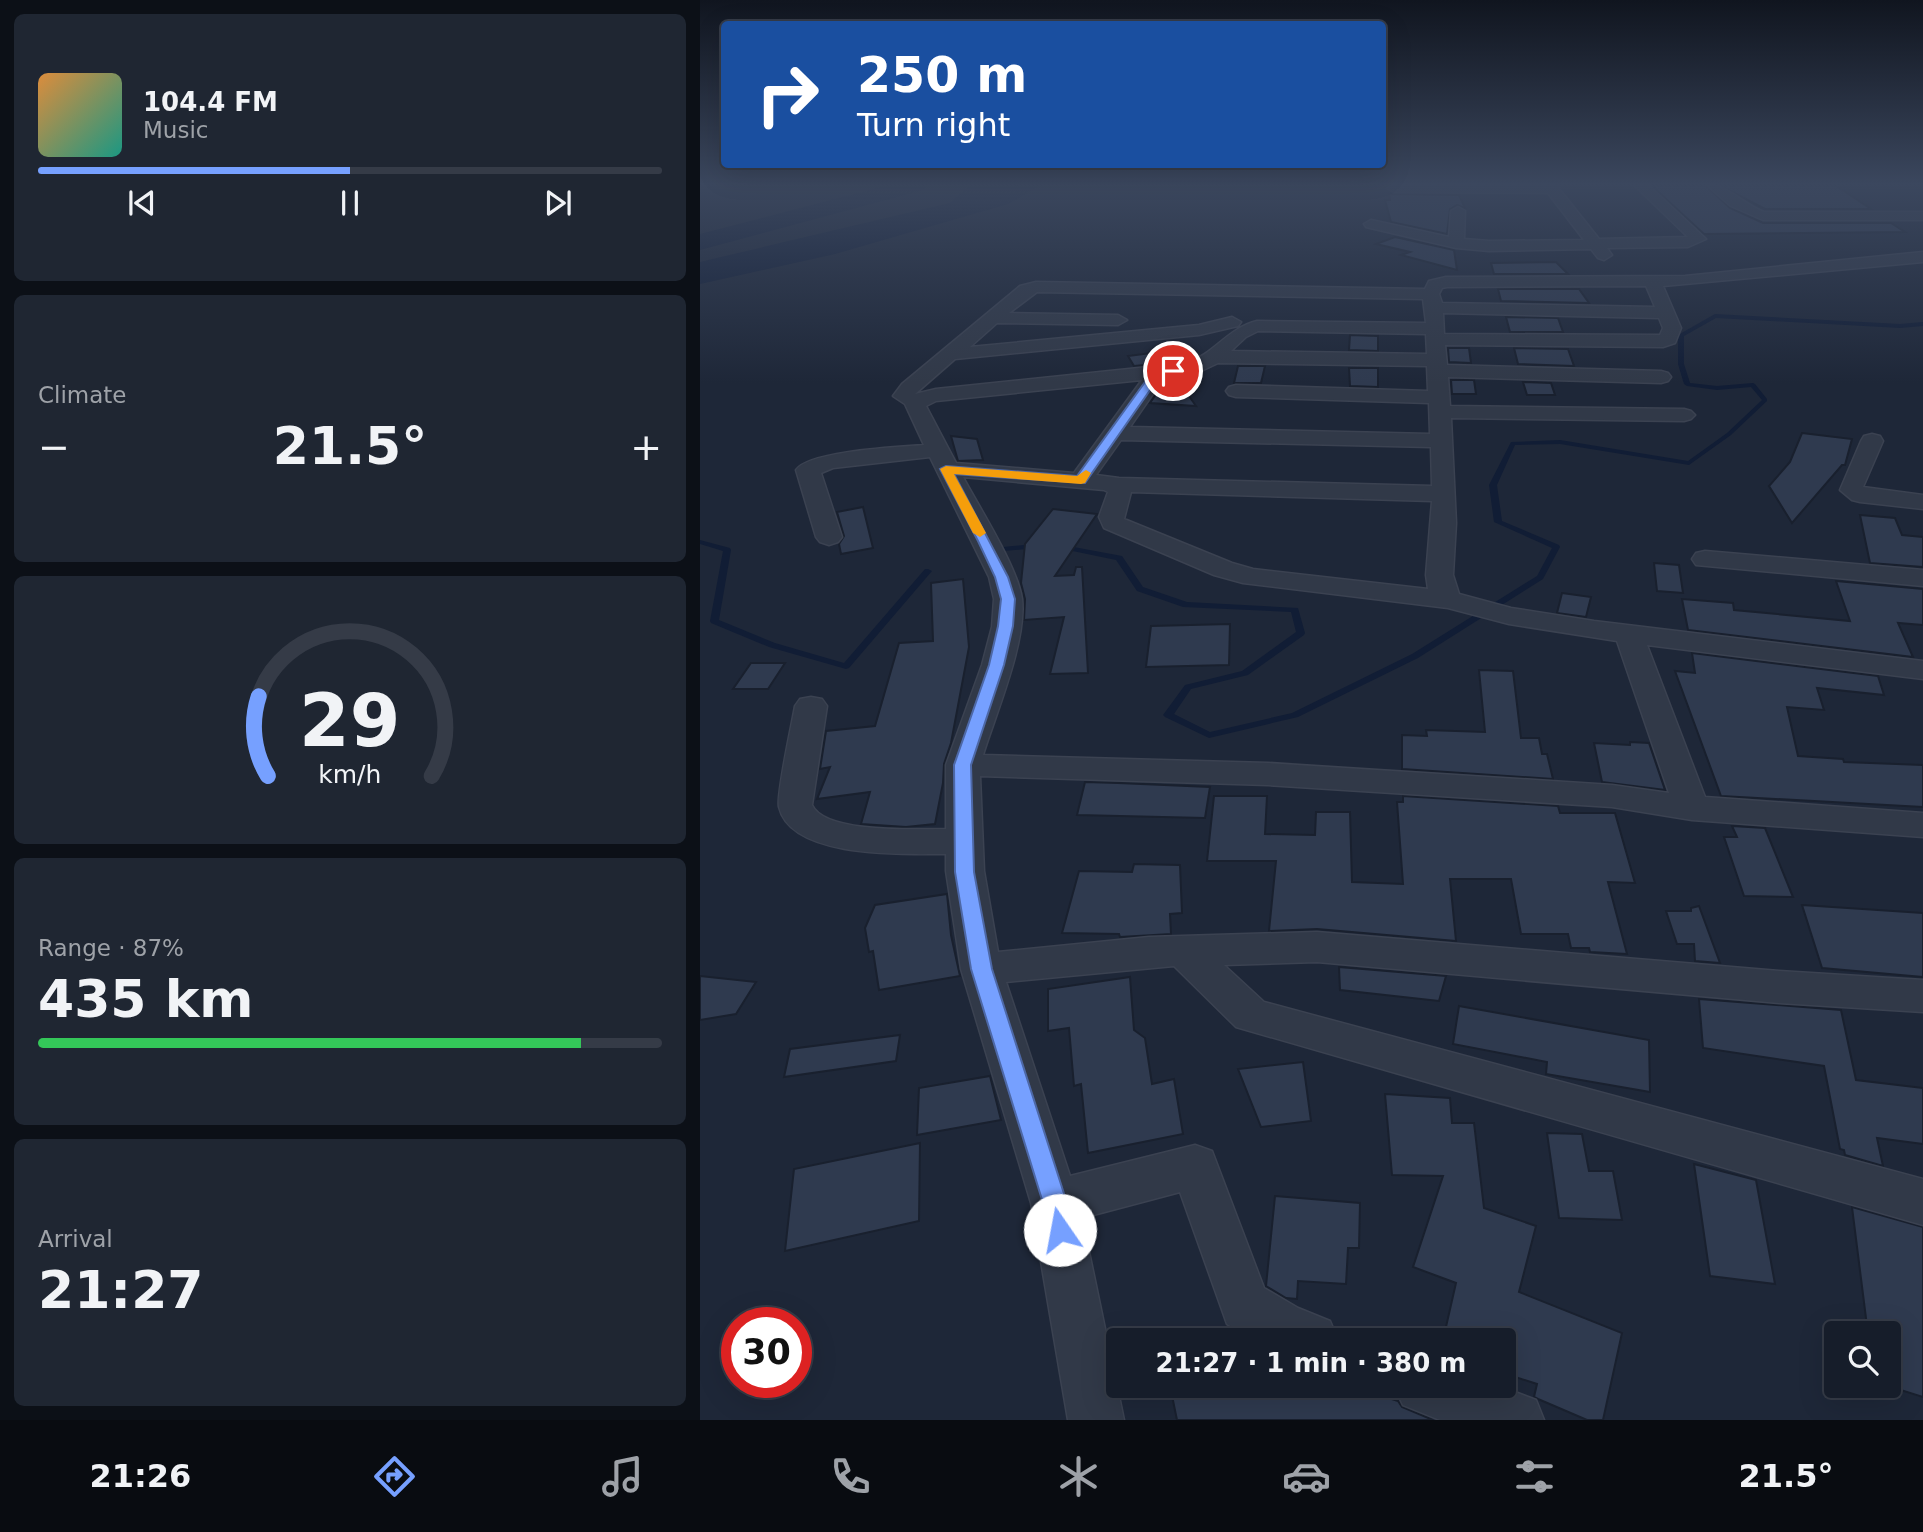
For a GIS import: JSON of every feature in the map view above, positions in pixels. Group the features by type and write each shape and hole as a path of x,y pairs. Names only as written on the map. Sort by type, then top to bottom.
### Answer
{"street":[{"path":"1601,251 1625,281"},
{"path":"1454,602 1439,586 1444,526 1434,285 1446,282 1724,278 1923,257"},
{"path":"1255,293 1243,324 1217,357 1195,368 936,395 918,401 905,399 903,396 1026,290 1036,287 1255,293 1434,318 1657,342 1668,339 1671,332 1667,313 1652,281"},
{"path":"993,318 1266,326 1434,318 1667,313"},
{"path":"952,354 1243,324"},
{"path":"1217,357 1661,377"},
{"path":"1081,480 1157,373"},
{"path":"1236,391 1439,405 1684,415"},
{"path":"918,401 915,405 996,565 1008,599 1006,626 997,665 963,765 965,872 981,969 1055,1203 1096,1420"},
{"path":"1115,433 1441,441"},
{"path":"1872,441 1852,490 1860,495 1923,502"},
{"path":"829,537 808,470 829,461 942,460 1117,485 1443,494"},
{"path":"1117,485 1120,491 1111,517 1113,523 1223,569 1252,577 1454,602 1509,616 1629,635 1923,670"},
{"path":"1705,559 1923,578"},
{"path":"1629,635 1692,808"},
{"path":"811,706 795,805 802,819 819,830 889,841 964,841"},
{"path":"963,765 1268,774 1612,796 1692,808 1923,825"},
{"path":"981,969 1149,952 1317,947 1779,987 1923,996"},
{"path":"1182,951 1251,1015 1923,1202"},
{"path":"1055,1203 1195,1166 1245,1306 1281,1328"},
{"path":"1455,1398 1516,1420"}],"water":[{"path":"745,251 844,251 700,284 700,262"}],"building":[{"path":"1407,251 1454,251 1457,270 1401,255 1410,252"},
{"path":"1556,262 1568,274 1494,274 1491,263"},
{"path":"1498,289 1579,289 1589,303 1501,301"},
{"path":"1506,317 1558,318 1563,332 1510,332"},
{"path":"1350,335 1378,336 1378,351 1349,350"},
{"path":"1448,348 1469,348 1471,363 1449,362"},
{"path":"1514,348 1568,349 1574,366 1518,364"},
{"path":"1159,352 1166,363 1134,366 1128,356"},
{"path":"1238,366 1265,366 1261,383 1234,383"},
{"path":"1349,368 1378,368 1378,387 1350,386"},
{"path":"1177,379 1196,406 1150,403 1166,380"},
{"path":"1451,380 1474,380 1476,394 1452,394"},
{"path":"1523,382 1551,383 1555,395 1527,395"},
{"path":"1802,433 1852,439 1845,465 1842,465 1792,523 1769,486 1790,462"},
{"path":"951,436 977,439 983,460 958,461"},
{"path":"863,507 873,548 841,554 839,544 844,536 837,512"},
{"path":"1053,509 1097,514 1055,576 1074,575 1076,567 1082,567 1088,673 1050,674 1064,617 1024,620 1025,599 1021,583 1025,544"},
{"path":"1860,515 1895,518 1902,535 1923,537 1923,567 1870,563"},
{"path":"1654,563 1679,565 1683,593 1657,591"},
{"path":"963,579 969,647 951,743 944,764 935,824 906,827 861,824 870,792 817,799 830,767 820,769 826,731 875,726 899,643 933,641 931,583"},
{"path":"1836,581 1923,589 1923,625 1898,623 1913,657 1688,630 1682,599 1733,603 1734,610 1850,621"},
{"path":"1562,593 1591,597 1586,617 1557,613"},
{"path":"1230,624 1229,665 1146,667 1151,626"},
{"path":"1692,653 1878,676 1884,695 1817,688 1824,710 1787,707 1798,756 1843,759 1844,762 1923,765 1923,807 1721,796 1675,671 1695,673"},
{"path":"751,663 785,663 768,689 733,689"},
{"path":"1479,670 1513,671 1521,738 1539,738 1542,754 1547,754 1553,779 1402,769 1402,735 1427,736 1426,730 1485,732"},
{"path":"1630,742 1649,743 1665,790 1602,782 1594,743 1630,745"},
{"path":"1085,782 1210,787 1205,818 1077,815"},
{"path":"1214,796 1267,796 1265,834 1315,835 1316,812 1350,812 1352,882 1403,884 1397,802 1403,802 1403,796 1558,806 1560,813 1615,813 1635,883 1608,882 1627,954 1571,948 1568,934 1521,934 1511,879 1450,879 1456,941 1317,929 1269,931 1276,861 1207,861"},
{"path":"1732,826 1765,828 1793,897 1744,896 1724,837 1737,837"},
{"path":"1134,864 1180,865 1182,913 1170,914 1171,934 1120,937 1119,934 1062,933 1079,871 1132,872"},
{"path":"947,894 951,935 960,976 879,990 873,951 869,952 865,928 875,905"},
{"path":"1802,905 1923,913 1923,977 1822,968"},
{"path":"1699,906 1720,963 1695,961 1694,944 1677,944 1666,911 1691,911 1691,908"},
{"path":"1339,967 1446,976 1439,1001 1340,990"},
{"path":"700,976 756,982 736,1014 700,1020"},
{"path":"1130,977 1134,1030 1145,1038 1152,1084 1174,1079 1183,1134 1088,1153 1081,1084 1074,1086 1069,1028 1048,1031 1048,989"},
{"path":"1699,999 1841,1010 1856,1080 1923,1088 1923,1144 1877,1138 1883,1166 1845,1155 1844,1150 1840,1149 1824,1066 1703,1048"},
{"path":"1459,1006 1649,1040 1650,1092 1546,1074 1547,1062 1453,1044"},
{"path":"900,1035 896,1061 784,1077 790,1049"},
{"path":"1303,1062 1311,1121 1261,1127 1238,1069"},
{"path":"990,1076 1001,1120 917,1135 919,1088"},
{"path":"1385,1094 1450,1098 1452,1123 1474,1123 1484,1208 1536,1226 1519,1292 1622,1333 1603,1420 1587,1420 1534,1397 1537,1384 1516,1377 1516,1328 1446,1328 1456,1283 1413,1267 1443,1176 1392,1175"},
{"path":"1547,1133 1582,1134 1589,1171 1613,1171 1622,1220 1559,1218"},
{"path":"920,1143 919,1221 785,1251 794,1169"},
{"path":"1694,1164 1756,1180 1775,1284 1710,1276"},
{"path":"1275,1196 1360,1203 1359,1248 1348,1248 1346,1284 1298,1281 1297,1299 1286,1298 1266,1286"},
{"path":"1852,1207 1923,1227 1923,1397 1901,1390 1901,1321 1866,1321"},
{"path":"1172,1398 1389,1398 1398,1401 1402,1407 1433,1420 1177,1420"}],"waterway":[{"path":"1063,547 1119,558 1140,589 1186,605 1295,610 1301,633 1245,673 1188,687 1168,715 1209,735 1295,715 1415,656 1540,577 1556,547 1498,522 1493,485 1513,443 1560,442 1689,463 1729,434 1765,400 1753,385 1717,388 1687,384 1681,364 1681,335 1715,316 1900,326 1923,324"},
{"path":"700,542 727,550 714,621 772,645 846,666 928,571"},
{"path":"1003,549 1035,546"}],"slow traffic":[{"path":"980,533 946,469 1081,480 1086,473"}],"route":[{"path":"1060,1230 1055,1203 981,969 965,872 963,765 997,665 1006,626 1008,599 1002,577 946,469 1081,480 1157,373 1173,371"}]}
